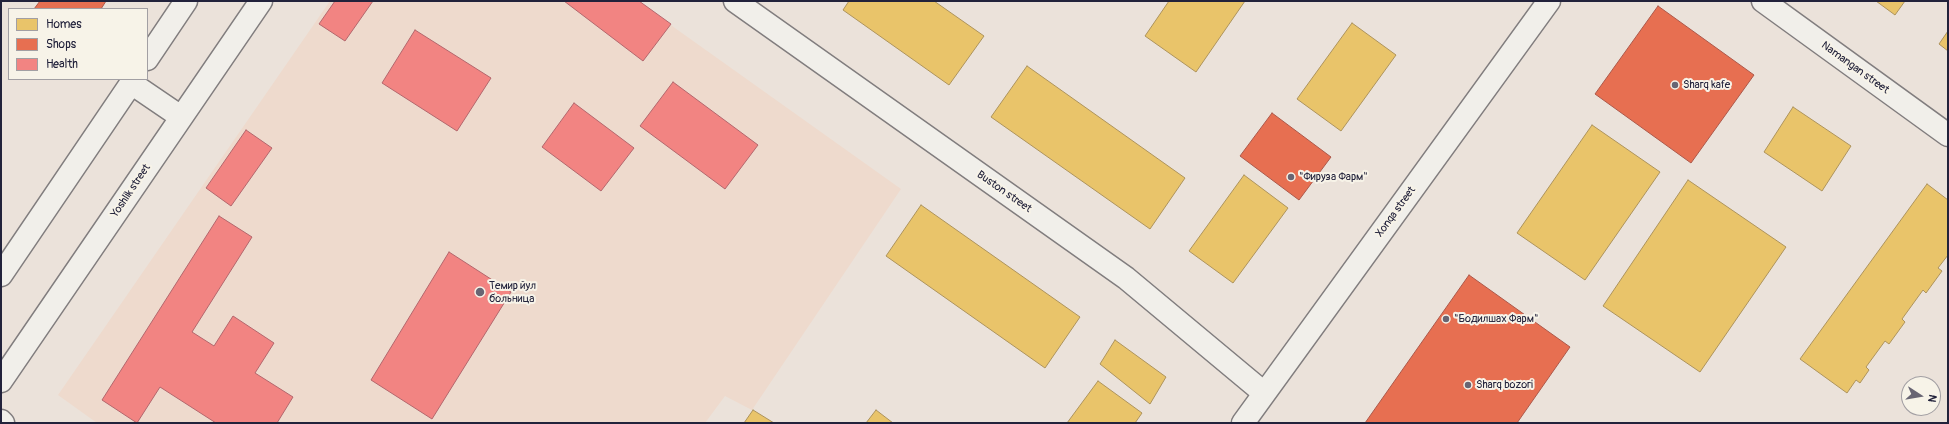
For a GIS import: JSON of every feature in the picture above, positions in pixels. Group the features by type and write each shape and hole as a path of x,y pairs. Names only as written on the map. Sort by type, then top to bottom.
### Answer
{"main road":[{"path":"148,58 186,1"},
{"name":"Yoshlik street","path":"1,381 261,1"},
{"name":"Buston street","path":"735,1 1126,278 1264,393"},
{"name":"Xonqa street","path":"1243,423 1549,1"},
{"name":"Namangan street","path":"1763,1 1948,135"},
{"path":"1,274 133,81 181,117"}],"shaded area":[{"name":"Темир йул больница","path":"330,1 637,1 901,189 752,410 725,396 705,423 97,423 58,395"}],"building: Homes":[{"path":"849,1 934,1 984,36 949,85 843,10"},
{"path":"1169,1 1245,1 1196,72 1145,36"},
{"path":"1876,1 1905,1 1895,15"},
{"path":"1352,23 1396,55 1341,131 1297,99"},
{"path":"1948,31 1948,51 1939,44"},
{"path":"1027,66 1185,178 1150,229 991,117"},
{"path":"1793,107 1851,146 1822,191 1764,152"},
{"path":"1592,125 1660,172 1585,280 1517,233"},
{"path":"1244,175 1288,208 1233,283 1189,251"},
{"path":"1688,180 1786,247 1700,372 1603,306"},
{"path":"1927,184 1948,200 1948,255 1938,268 1942,271 1926,293 1923,290 1902,319 1905,322 1889,344 1885,341 1866,367 1869,370 1860,383 1856,380 1847,393 1800,359"},
{"path":"921,205 1080,317 1045,368 886,256"},
{"path":"1115,340 1166,377 1150,404 1100,364"},
{"path":"1098,381 1142,413 1135,423 1067,423"},
{"path":"753,410 774,423 744,423"},
{"path":"876,410 893,423 866,423"}],"building: Shops":[{"path":"40,1 106,1 102,8 35,8"},
{"name":"Sharq kafe","path":"1658,6 1754,75 1691,163 1595,94"},
{"path":"1272,113 1331,157 1299,200 1240,156"},
{"name":"Sharq bozori","path":"1469,275 1570,347 1517,423 1365,423"}],"building: Health":[{"path":"335,1 373,1 345,41 319,24"},
{"path":"564,1 639,1 671,24 643,61"},
{"path":"415,30 491,78 457,131 382,83"},
{"path":"673,82 758,145 725,189 640,126"},
{"path":"574,103 634,148 601,191 542,147"},
{"path":"246,130 272,148 231,206 206,188"},
{"path":"219,216 252,237 192,332 214,346 233,316 274,343 255,373 293,397 277,423 216,423 160,387 137,423 102,400"},
{"path":"449,252 511,292 432,419 371,380"}],"place":[{"name":"Sharq kafe","path":"1675,85"},
{"name":"\"Фируза Фарм\"","path":"1291,177"},
{"name":"Темир йул больница","path":"480,292"},
{"name":"\"Бодилшах Фарм\"","path":"1446,319"},
{"name":"Sharq bozori","path":"1468,385"}]}
